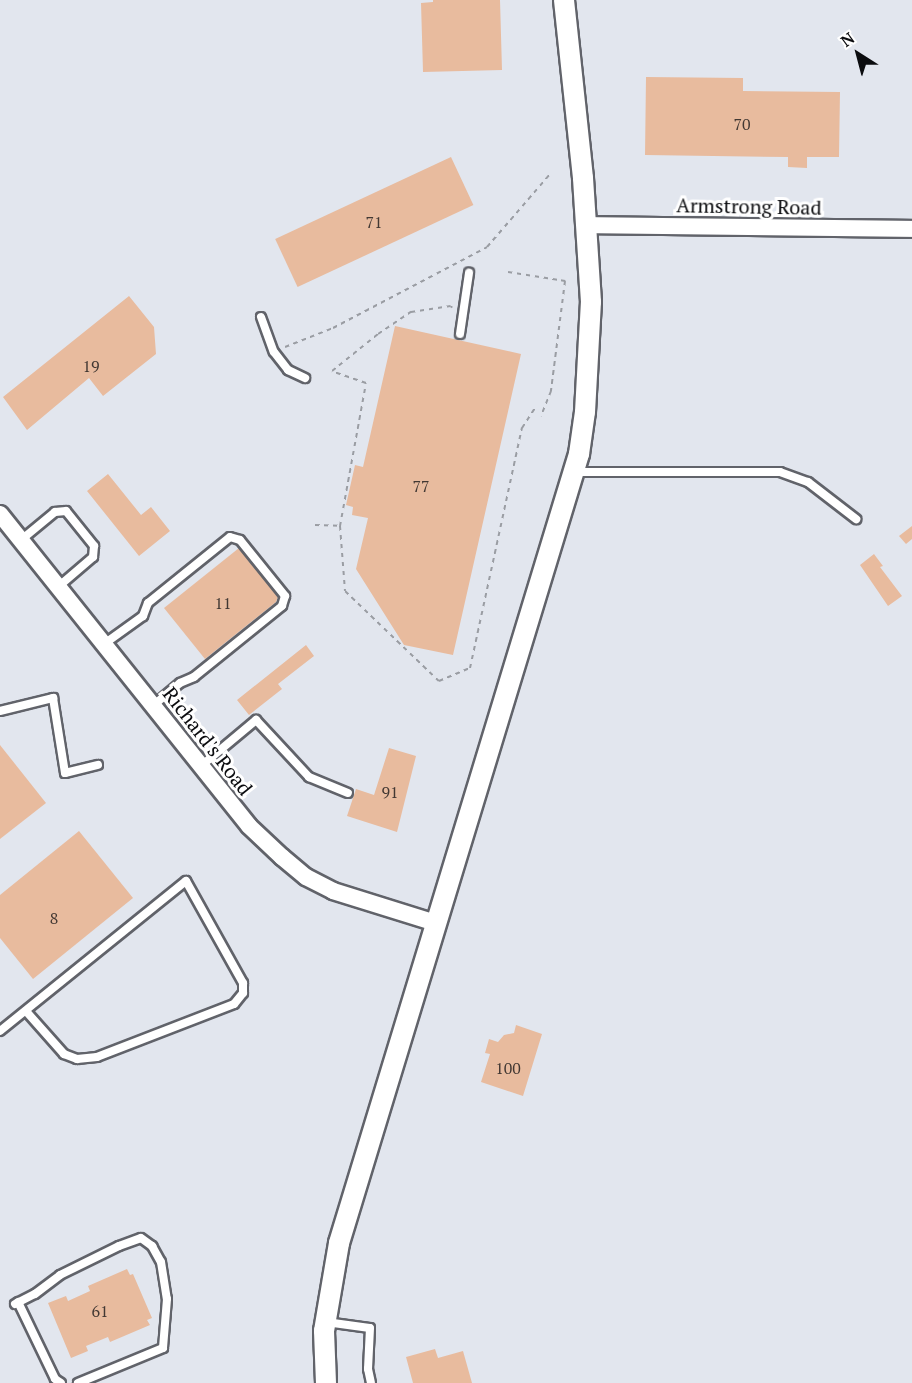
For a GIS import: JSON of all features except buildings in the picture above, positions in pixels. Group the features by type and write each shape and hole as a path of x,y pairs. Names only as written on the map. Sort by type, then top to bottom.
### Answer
{"street":[{"path":"326,1383 326,1322 339,1243 574,472 585,412 591,302 564,0"},
{"name":"Armstrong Road","path":"585,225 912,229"},
{"name":"Richard's Road","path":"0,514 249,826 306,877 370,904 436,923"}],"lane":[{"path":"460,334 470,273"},
{"path":"261,317 274,352 288,370 305,378"},
{"path":"574,472 780,472 808,482 855,519"},
{"path":"21,540 55,512 66,511 94,546 93,557 59,586"},
{"path":"104,644 143,616 148,603 230,537 240,540 285,596 282,606 194,677 180,683 153,706"},
{"path":"0,711 53,698 66,773 98,765"},
{"path":"201,766 256,720 309,777 348,793"},
{"path":"0,1031 186,881 243,983 243,993 234,1004 97,1057 77,1059 64,1054 26,1011"},
{"path":"62,1383 55,1379 17,1303 35,1294 60,1275 119,1246 141,1238 152,1246 161,1262 167,1299 163,1348 78,1383"},
{"path":"326,1322 370,1329 368,1369 371,1383"}],"path":[{"path":"274,352 333,328 487,247 550,174"},
{"path":"508,272 565,281 552,391 541,416"},
{"path":"460,334 451,306 411,312 378,334 332,371 366,383 340,526 345,591 439,681 470,668 522,428 535,408"},
{"path":"315,525 340,526"}]}
